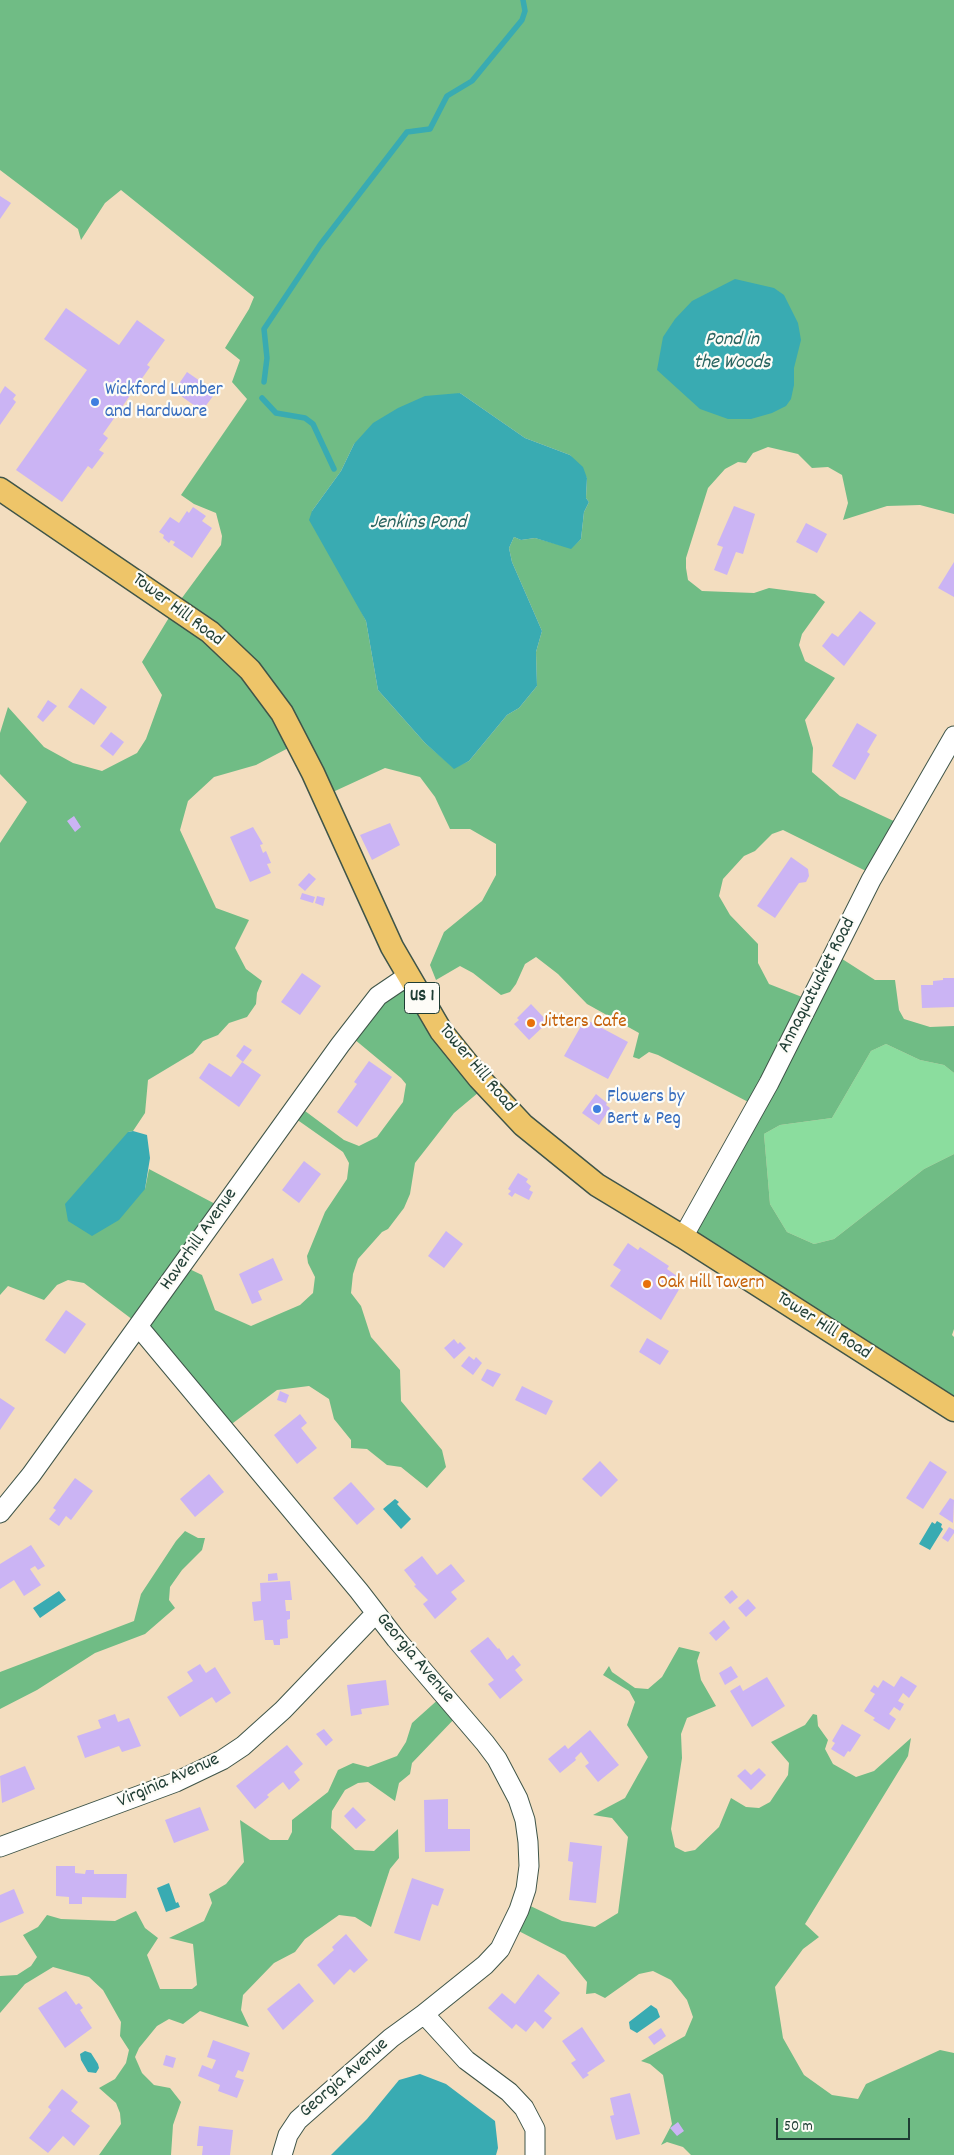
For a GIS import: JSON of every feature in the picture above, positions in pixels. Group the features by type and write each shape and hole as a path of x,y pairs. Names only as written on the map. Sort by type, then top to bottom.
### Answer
{"main road":[{"name":"Tower Hill Road","path":"0,489 210,632 250,670 282,713 313,773 392,947 441,1031 479,1078 523,1125 597,1185 683,1237 954,1410"}],"street":[{"name":"Annaquatucket Road","path":"683,1237 769,1082 871,880 954,736"},
{"name":"Haverhill Avenue","path":"0,1513 31,1475 340,1045 378,996 408,975"},
{"name":"Georgia Avenue","path":"138,1326 497,1759 518,1799 525,1820 529,1866 526,1889 519,1910 500,1949 485,1965 391,2038 298,2120 288,2134 282,2155"},
{"name":"Virginia Avenue","path":"0,1847 176,1782 222,1760 242,1746 283,1710 376,1613"},
{"path":"424,2014 466,2060 509,2092 524,2108 535,2129 535,2155"}],"green space":[{"path":"0,0 954,0 954,514 920,505 887,506 843,520 848,503 842,475 828,467 812,468 798,454 768,447 753,453 746,463 738,462 725,469 708,488 686,558 686,568 688,580 702,591 754,593 769,588 815,594 825,602 802,634 799,645 805,661 835,678 805,720 813,748 812,772 840,796 898,823 870,873 783,830 772,834 755,851 744,856 723,879 719,896 730,915 758,944 758,963 769,984 802,997 836,955 875,980 895,980 899,1010 904,1019 930,1027 954,1026 954,1073 944,1065 920,1060 886,1044 871,1051 832,1118 780,1125 764,1134 770,1204 787,1232 814,1244 834,1239 924,1169 954,1154 954,1329 952,1335 954,1337 954,1413 684,1238 754,1105 658,1055 649,1052 639,1059 633,1057 639,1033 587,1004 558,974 536,957 525,964 516,984 510,992 501,995 473,973 460,966 436,980 430,965 444,932 482,901 496,875 496,844 470,829 450,829 435,797 420,777 385,768 322,797 294,745 256,765 214,777 188,801 180,830 216,908 249,920 235,948 246,969 262,981 257,993 256,1004 247,1017 229,1023 218,1035 203,1041 193,1053 148,1080 145,1113 133,1131 128,1132 145,1189 149,1169 219,1206 181,1265 202,1275 215,1310 251,1326 300,1305 313,1293 315,1277 308,1263 307,1256 325,1212 347,1179 349,1163 343,1152 289,1114 297,1105 344,1140 359,1146 377,1137 403,1102 406,1084 348,1034 405,975 485,1087 454,1113 415,1163 410,1194 404,1208 388,1229 382,1232 358,1259 353,1274 351,1293 361,1306 371,1337 400,1370 401,1401 442,1450 446,1467 427,1488 401,1467 387,1465 367,1449 351,1448 351,1440 334,1419 329,1399 309,1386 277,1390 225,1429 137,1323 84,1283 68,1280 57,1285 44,1300 8,1286 0,1295 0,843 27,802 0,774 0,733 8,707 44,747 73,763 102,771 137,753 146,739 162,695 142,662 176,606 221,545 222,536 216,513 194,504 181,495 247,399 232,382 240,360 225,348 249,309 254,297 121,190 105,203 81,240 78,229 0,170","holes":["460,393 525,438 570,455 587,478 586,498 589,502 584,512 581,539 571,548 535,538 521,540 514,537 509,548 512,562 542,631 536,652 537,686 519,708 507,715 469,761 454,768 425,743 378,690 366,621 312,511 341,471 354,444"]},
{"path":"886,1044 920,1060 944,1065 954,1073 954,1154 924,1169 834,1239 814,1244 787,1232 770,1204 764,1134 780,1125 832,1118 871,1051"},
{"path":"185,1531 198,1538 205,1538 202,1550 182,1570 170,1587 169,1600 175,1608 145,1634 95,1653 37,1690 0,1709 0,1672 134,1621 141,1594 176,1541"},
{"path":"679,1647 700,1652 697,1661 701,1680 716,1706 687,1718 681,1734 682,1758 671,1829 675,1847 685,1852 695,1850 719,1827 731,1798 746,1807 759,1808 770,1802 788,1775 789,1763 771,1742 805,1725 813,1714 817,1715 818,1726 828,1740 825,1749 833,1764 856,1777 874,1771 911,1738 908,1756 805,1924 819,1937 803,1949 775,1987 783,2038 804,2075 832,2095 858,2099 866,2084 940,2050 954,2053 954,2155 691,2155 683,2147 667,2142 661,2145 672,2124 663,2075 650,2064 641,2061 685,2036 693,2017 687,2000 671,1980 653,1971 639,1974 605,1998 595,1993 586,1994 587,1982 565,1955 511,1927 522,1902 562,1921 595,1927 618,1913 628,1837 612,1818 593,1815 625,1798 648,1757 627,1725 635,1702 629,1691 603,1675 609,1666 612,1672 635,1688 648,1689 662,1677"},
{"path":"441,1697 457,1716 412,1763 410,1774 399,1783 395,1801 368,1782 358,1783 345,1790 332,1811 331,1828 355,1850 374,1851 398,1829 399,1858 390,1869 371,1927 355,1917 339,1915 305,1939 295,1952 274,1963 243,1995 241,2010 249,2027 200,2011 183,2024 169,2019 157,2026 139,2048 135,2057 142,2073 154,2085 170,2088 181,2102 173,2125 171,2155 99,2155 121,2124 120,2113 116,2103 99,2088 115,2079 126,2063 129,2050 120,2036 121,2022 103,1990 89,1977 53,1967 25,1984 0,2013 0,1976 17,1975 31,1966 37,1957 23,1935 38,1927 47,1915 61,1919 115,1921 136,1911 145,1928 158,1938 147,1955 160,1989 192,1989 197,1985 193,1944 169,1938 204,1921 212,1903 209,1894 226,1884 244,1862 240,1820 270,1840 288,1840 292,1832 292,1820 328,1792 338,1770 353,1763 368,1767 397,1756 406,1742 412,1723"}],"water":[{"name":"Pond in the Woods","path":"735,279 774,288 784,295 798,323 801,340 794,368 794,385 791,399 786,406 772,413 751,419 728,419 700,409 657,370 663,337 675,319 692,301"},
{"name":"Jenkins Pond","path":"460,393 525,438 570,455 583,467 587,478 586,498 589,502 584,512 581,539 571,549 535,538 521,540 514,537 509,548 512,562 542,631 536,652 537,686 519,708 507,715 469,761 454,769 425,743 378,690 366,621 309,520 312,511 341,471 354,444 373,423 398,408 425,396"},
{"path":"133,1131 147,1135 150,1158 145,1189 119,1220 92,1236 68,1221 65,1204 128,1132"},
{"path":"395,1499 399,1502 397,1504 411,1519 401,1529 383,1509"},
{"path":"937,1521 942,1524 941,1527 943,1529 930,1550 919,1544 932,1522 935,1524"},
{"path":"59,1591 66,1600 40,1618 33,1608"},
{"path":"169,1883 176,1903 178,1902 180,1907 166,1912 157,1888"},
{"path":"651,2005 657,2009 660,2017 637,2033 630,2029 629,2022"},
{"path":"85,2051 91,2053 98,2064 99,2068 96,2073 88,2072 81,2060 80,2054"},
{"path":"420,2074 446,2084 495,2121 498,2148 496,2155 331,2155 367,2119 399,2080"}],"building":[{"path":"0,196 11,203 0,219"},
{"name":"Wickford Lumber and Hardware","path":"66,308 119,345 137,320 165,340 147,365 150,367 103,434 108,438 99,450 104,453 92,469 88,466 62,502 16,470 87,370 44,339"},
{"path":"187,372 216,392 202,411 174,391"},
{"path":"5,386 16,395 13,399 16,402 0,425 0,394"},
{"path":"734,506 755,514 743,554 736,552 727,575 714,570 723,547 717,545"},
{"path":"193,507 206,516 202,521 212,528 192,558 173,545 175,542 171,540 169,543 163,538 164,535 159,532 170,517 179,523 187,511 189,513"},
{"path":"806,523 827,534 817,553 796,542"},
{"path":"954,562 954,597 938,588"},
{"path":"860,611 876,623 844,666 822,646 832,633 838,637"},
{"path":"81,688 107,707 94,725 68,707"},
{"path":"48,700 57,706 43,722 37,717"},
{"path":"857,723 877,735 867,752 870,754 855,780 832,766"},
{"path":"111,732 124,742 113,756 100,746"},
{"path":"74,816 81,827 75,832 67,821"},
{"path":"390,823 400,845 372,860 360,835"},
{"path":"253,827 263,844 260,845 263,853 266,851 271,863 267,864 271,873 250,882 230,837"},
{"path":"791,857 808,869 809,876 806,882 799,883 775,918 757,906"},
{"path":"309,873 316,879 305,891 298,885"},
{"path":"302,893 315,897 313,903 300,899"},
{"path":"317,896 325,898 323,906 315,903"},
{"path":"302,973 321,986 300,1015 281,1002"},
{"path":"943,978 954,978 954,1007 922,1008 921,985 933,985 933,981 943,980"},
{"name":"Jitters Cafe","path":"531,1004 548,1022 529,1040 514,1024 519,1020 517,1018"},
{"path":"585,1019 628,1042 608,1079 564,1056"},
{"path":"244,1045 252,1050 243,1062 236,1056"},
{"path":"369,1061 392,1077 357,1127 337,1112 357,1084 354,1082"},
{"path":"242,1062 261,1075 239,1107 199,1078 209,1063 231,1077"},
{"name":"Flowers by Bert & Peg","path":"596,1094 610,1108 599,1125 582,1113"},
{"path":"304,1161 321,1174 299,1203 282,1190"},
{"path":"518,1173 528,1179 526,1182 531,1186 529,1190 533,1192 529,1200 515,1193 512,1197 508,1194 511,1191 508,1189"},
{"path":"446,1231 463,1244 444,1268 428,1256"},
{"name":"Oak Hill Tavern","path":"628,1243 638,1250 640,1247 669,1266 667,1269 684,1281 661,1320 610,1286 621,1270 613,1265"},
{"path":"273,1258 283,1280 258,1291 262,1300 252,1304 239,1274"},
{"path":"66,1310 86,1324 65,1354 45,1340"},
{"path":"647,1338 669,1351 660,1365 639,1352"},
{"path":"454,1339 458,1344 460,1342 466,1348 454,1359 444,1348"},
{"path":"469,1356 474,1360 476,1357 482,1363 473,1375 461,1366"},
{"path":"487,1369 501,1374 493,1387 481,1380"},
{"path":"522,1386 553,1401 546,1415 515,1400"},
{"path":"280,1391 289,1395 286,1403 277,1400"},
{"path":"0,1398 15,1408 0,1430"},
{"path":"300,1414 307,1423 301,1428 317,1448 297,1464 274,1435"},
{"path":"600,1461 618,1480 601,1497 582,1479"},
{"path":"930,1461 947,1472 923,1509 906,1498"},
{"path":"209,1474 224,1492 195,1517 180,1499"},
{"path":"75,1478 93,1491 71,1520 66,1516 59,1526 49,1519 56,1510 53,1508"},
{"path":"351,1482 375,1509 357,1525 333,1498"},
{"path":"950,1498 954,1500 953,1523 939,1514"},
{"path":"949,1527 954,1530 954,1533 948,1542 942,1538"},
{"path":"31,1545 45,1566 38,1570 35,1566 30,1569 41,1585 24,1596 14,1580 0,1589 0,1564"},
{"path":"422,1556 437,1575 451,1564 465,1581 451,1592 457,1599 435,1619 423,1604 428,1600 414,1586 416,1585 404,1570"},
{"path":"277,1573 278,1580 268,1581 268,1574"},
{"path":"290,1581 292,1600 285,1600 286,1611 290,1611 290,1619 287,1620 288,1638 280,1639 280,1645 274,1645 273,1640 265,1640 263,1620 254,1621 252,1602 261,1601 260,1583"},
{"path":"732,1590 738,1597 730,1604 724,1597"},
{"path":"748,1599 756,1608 746,1617 738,1608"},
{"path":"724,1620 730,1628 716,1641 709,1633"},
{"path":"488,1637 507,1660 513,1655 521,1665 515,1670 523,1680 500,1699 488,1684 494,1680 470,1651"},
{"path":"200,1664 206,1673 215,1667 231,1693 216,1703 212,1697 180,1717 167,1697 193,1681 187,1672"},
{"path":"731,1666 738,1677 725,1685 719,1673"},
{"path":"901,1676 917,1686 909,1698 903,1693 898,1701 904,1704 900,1711 894,1707 889,1714 896,1719 889,1730 873,1720 875,1718 864,1711 875,1694 870,1691 874,1685 878,1688 883,1680 894,1687"},
{"path":"767,1677 785,1706 752,1727 730,1691 740,1685 743,1691"},
{"path":"386,1680 389,1705 361,1709 362,1714 351,1716 347,1685"},
{"path":"115,1714 118,1722 129,1718 141,1746 122,1752 119,1746 85,1758 77,1736 101,1728 98,1720"},
{"path":"842,1724 861,1735 850,1752 848,1751 844,1757 831,1749 835,1743 832,1741"},
{"path":"324,1729 333,1740 326,1746 316,1734"},
{"path":"590,1730 619,1765 598,1782 585,1766 589,1763 581,1752 575,1758 576,1760 560,1773 548,1759 565,1745 568,1749"},
{"path":"287,1745 303,1764 294,1772 300,1780 289,1790 283,1782 267,1795 269,1797 255,1809 236,1786"},
{"path":"25,1766 35,1789 2,1803 0,1776"},
{"path":"759,1768 766,1775 751,1790 737,1776 745,1769 751,1775"},
{"path":"448,1799 448,1829 470,1829 470,1851 425,1852 424,1800"},
{"path":"200,1807 209,1830 174,1843 165,1820"},
{"path":"353,1807 366,1820 356,1829 344,1816"},
{"path":"570,1842 602,1846 596,1903 569,1900 573,1862 568,1861"},
{"path":"56,1866 75,1866 75,1873 85,1874 86,1870 94,1870 94,1874 127,1874 126,1898 82,1897 82,1904 69,1904 69,1897 56,1896"},
{"path":"412,1878 444,1889 438,1906 432,1904 420,1941 394,1933"},
{"path":"14,1889 24,1913 0,1923 0,1895"},
{"path":"346,1934 368,1960 354,1973 350,1969 334,1985 317,1965 334,1950 332,1947"},
{"path":"538,1974 560,1993 544,2011 552,2018 543,2029 535,2021 526,2032 516,2024 512,2029 488,2008 502,1993 515,2004"},
{"path":"299,1983 314,2001 283,2030 267,2009"},
{"path":"66,1991 76,2005 79,2003 83,2008 80,2010 92,2028 65,2048 38,2008"},
{"path":"582,2027 605,2061 587,2073 589,2075 583,2079 571,2063 576,2060 562,2041"},
{"path":"661,2028 666,2036 654,2045 648,2037"},
{"path":"213,2040 250,2053 243,2072 238,2070 235,2077 244,2080 237,2098 218,2091 220,2085 198,2076 202,2065 212,2069 216,2060 207,2057"},
{"path":"166,2055 176,2058 173,2068 163,2065"},
{"path":"62,2089 78,2102 71,2111 90,2126 74,2146 63,2136 48,2153 29,2138 51,2110 48,2107"},
{"path":"630,2093 640,2134 616,2140 610,2116 614,2115 610,2098"},
{"path":"678,2122 684,2131 677,2136 670,2128"},
{"path":"199,2126 233,2130 230,2155 202,2155 203,2146 197,2146"}],"waterway":[{"path":"264,382 267,358 264,329 320,245 407,132 430,129 447,96 472,81 522,20 525,11 523,0"},
{"path":"262,398 276,413 305,418 313,424 334,469"}],"place":[{"name":"Wickford Lumber and Hardware","path":"95,402"},
{"name":"Jitters Cafe","path":"531,1023"},
{"name":"Flowers by Bert & Peg","path":"597,1109"},
{"name":"Oak Hill Tavern","path":"647,1284"}]}
